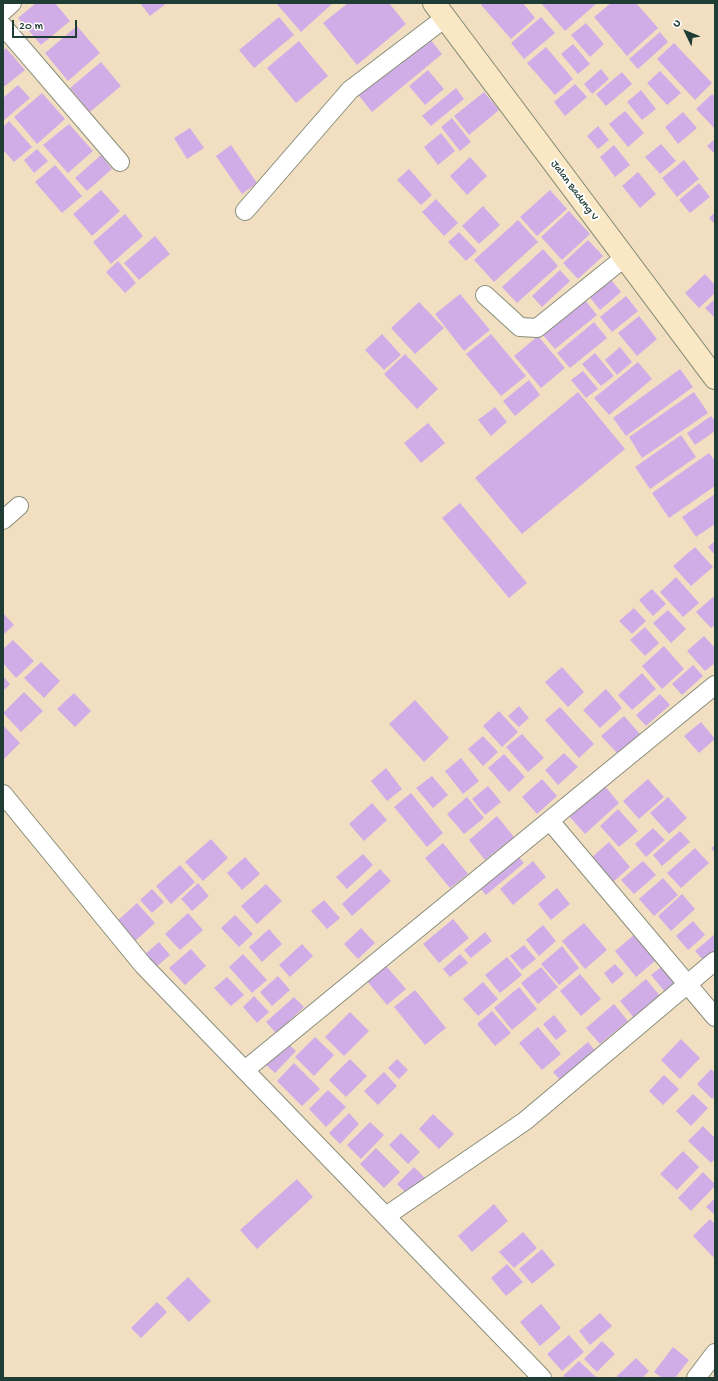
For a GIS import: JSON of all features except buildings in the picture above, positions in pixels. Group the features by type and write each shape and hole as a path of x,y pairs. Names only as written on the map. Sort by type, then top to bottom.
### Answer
{"main road":[{"name":"Jalan Badung V","path":"440,10 715,378"}],"street":[{"path":"3,11 12,3"},
{"path":"246,211 350,90 440,10"},
{"path":"3,26 120,162"},
{"path":"485,295 520,327 537,328 624,258"},
{"path":"3,520 19,506"},
{"path":"245,1070 715,685"},
{"path":"3,794 143,965 542,1378"},
{"path":"550,821 715,1017"},
{"path":"386,1216 526,1121 715,961"},
{"path":"696,1378 715,1353"}]}
